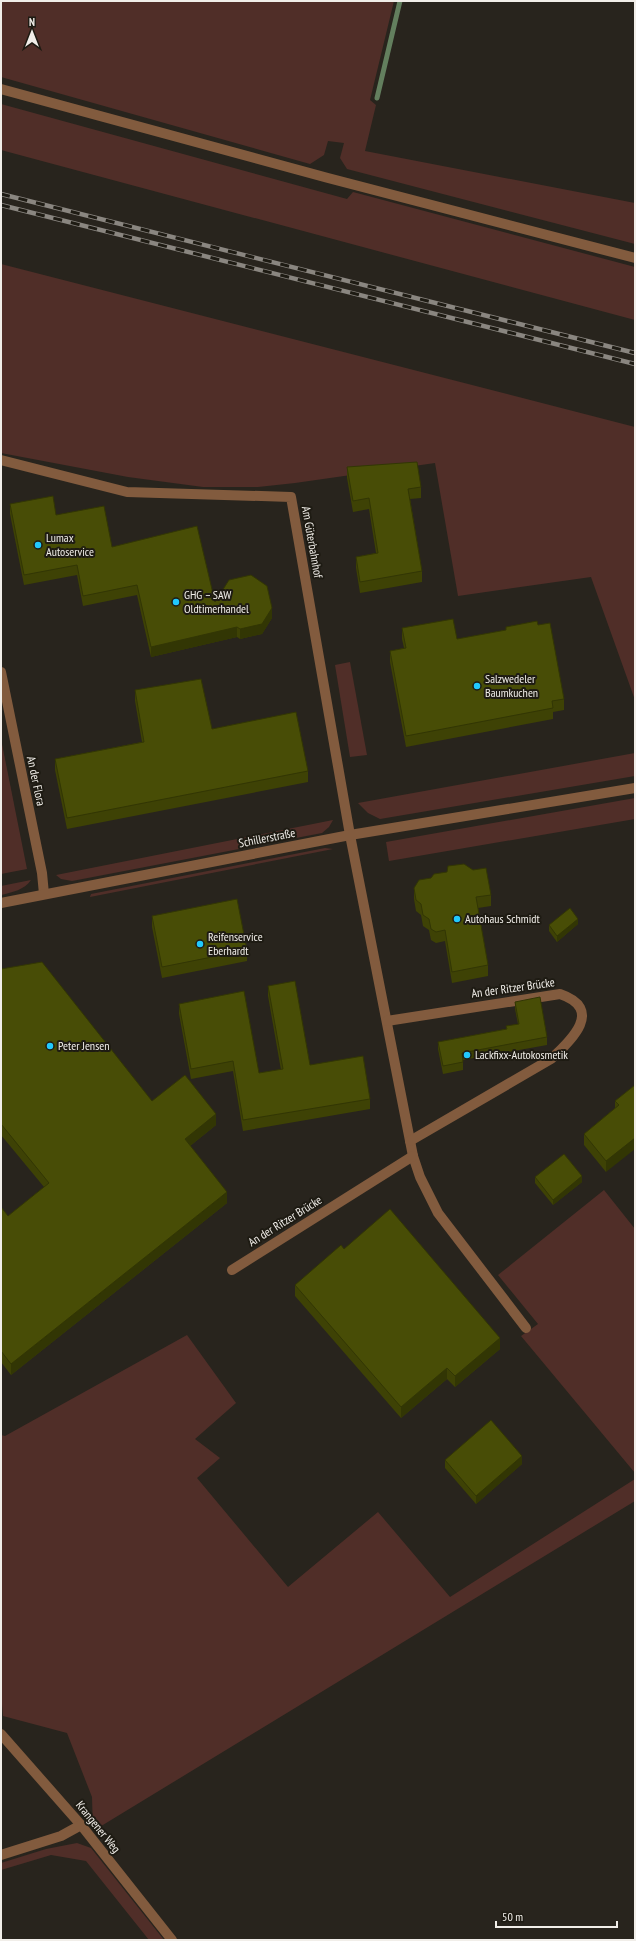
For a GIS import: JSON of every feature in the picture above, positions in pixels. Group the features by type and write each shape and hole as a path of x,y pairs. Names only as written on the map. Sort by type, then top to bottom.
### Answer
{"street":[{"path":"1,89 290,168 635,258"},
{"name":"Am Güterbahnhof","path":"1,460 127,492 291,497 350,835"},
{"name":"An der Flora","path":"1,672 42,873 44,894"},
{"name":"Schillerstraße","path":"1,903 350,835 635,788"},
{"path":"350,835 410,1140 420,1177 438,1213 526,1328"},
{"name":"An der Ritzer Brücke","path":"387,1021 560,994 570,997 577,1004 582,1014 582,1025 571,1041 551,1059 410,1140"},
{"name":"An der Ritzer Brücke","path":"232,1270 414,1156"},
{"name":"Krangener Weg","path":"1,1734 81,1825 172,1940"},
{"path":"1,1855 61,1836 81,1825"}],"shaded area":[{"path":"1,1 394,1 370,100 376,105 365,151 635,203 635,244 347,169 340,158 344,143 328,141 324,155 310,164 1,77"},
{"path":"1,104 347,199 353,192 635,267 635,320 1,150"},
{"path":"1,264 635,427 635,700 591,577 458,596 435,463 258,487 203,487 128,477 1,453"},
{"path":"350,662 367,755 350,757 335,665"},
{"path":"1,739 27,869 1,874"},
{"path":"635,753 635,776 380,819 368,813 358,803"},
{"path":"635,798 635,819 389,861 386,842"},
{"path":"333,820 329,827 322,833 72,881 61,879 56,875"},
{"path":"325,848 333,849 90,897 91,894"},
{"path":"31,880 25,886 14,892 1,895 1,886"},
{"path":"604,1190 635,1229 635,1473 521,1336 538,1324 498,1275"},
{"path":"187,1335 236,1403 195,1439 220,1458 197,1478 288,1587 378,1512 450,1597 635,1479 635,1501 93,1831 92,1797 67,1733 3,1716 1,1693 1,1435 5,1436"},
{"path":"77,1843 91,1848 164,1940 149,1940 86,1861 51,1855 1,1870 1,1863 46,1849"}],"building":[{"path":"417,462 421,487 408,489 422,571 360,582 356,557 378,553 369,498 353,501 347,467"},
{"path":"53,496 56,515 104,506 112,547 197,526 215,602 229,580 251,575 267,586 272,608 262,624 240,629 237,627 151,647 137,585 83,596 77,565 24,575 10,504"},
{"name":"Salzwedeler Baumkuchen","path":"453,619 457,639 506,630 506,627 537,621 538,625 550,623 564,699 552,701 553,708 406,736 390,651 406,648 402,628"},
{"path":"201,679 212,729 296,712 308,771 67,818 55,759 144,742 135,690"},
{"path":"464,864 473,870 486,868 491,895 476,897 488,965 452,972 445,930 436,932 431,929 429,919 423,915 421,904 416,900 414,888 419,880 431,878 434,874 447,872 448,866"},
{"name":"Reifenservice Eberhardt","path":"237,899 247,950 162,967 152,916"},
{"path":"570,908 578,919 557,936 549,925"},
{"path":"42,962 152,1101 185,1075 216,1114 185,1139 227,1192 11,1364 1,1351 1,1207 8,1216 49,1183 1,1124 1,969"},
{"path":"295,981 310,1065 363,1056 370,1099 243,1120 233,1061 191,1069 179,1004 244,991 259,1073 283,1069 268,986"},
{"path":"540,997 547,1037 462,1053 463,1062 443,1066 438,1042 507,1029 506,1026 519,1024 515,1002"},
{"path":"635,1085 635,1138 606,1161 584,1134 619,1105 615,1101"},
{"path":"564,1154 582,1176 553,1200 535,1177"},
{"path":"390,1209 500,1338 455,1376 447,1368 401,1407 295,1285 341,1245 344,1249"},
{"path":"491,1420 522,1456 476,1496 445,1460"}],"waterway":[{"path":"377,98 400,1"}],"railway":[{"path":"1,194 635,353"},
{"path":"1,205 635,364"}],"place":[{"name":"Lumax Autoservice","path":"38,545"},
{"name":"GHG – SAW Oldtimerhandel","path":"176,602"},
{"name":"Salzwedeler Baumkuchen","path":"477,686"},
{"name":"Autohaus Schmidt","path":"457,919"},
{"name":"Reifenservice Eberhardt","path":"200,944"},
{"name":"Peter Jensen","path":"50,1046"},
{"name":"Lackfixx-Autokosmetik","path":"467,1055"}]}
